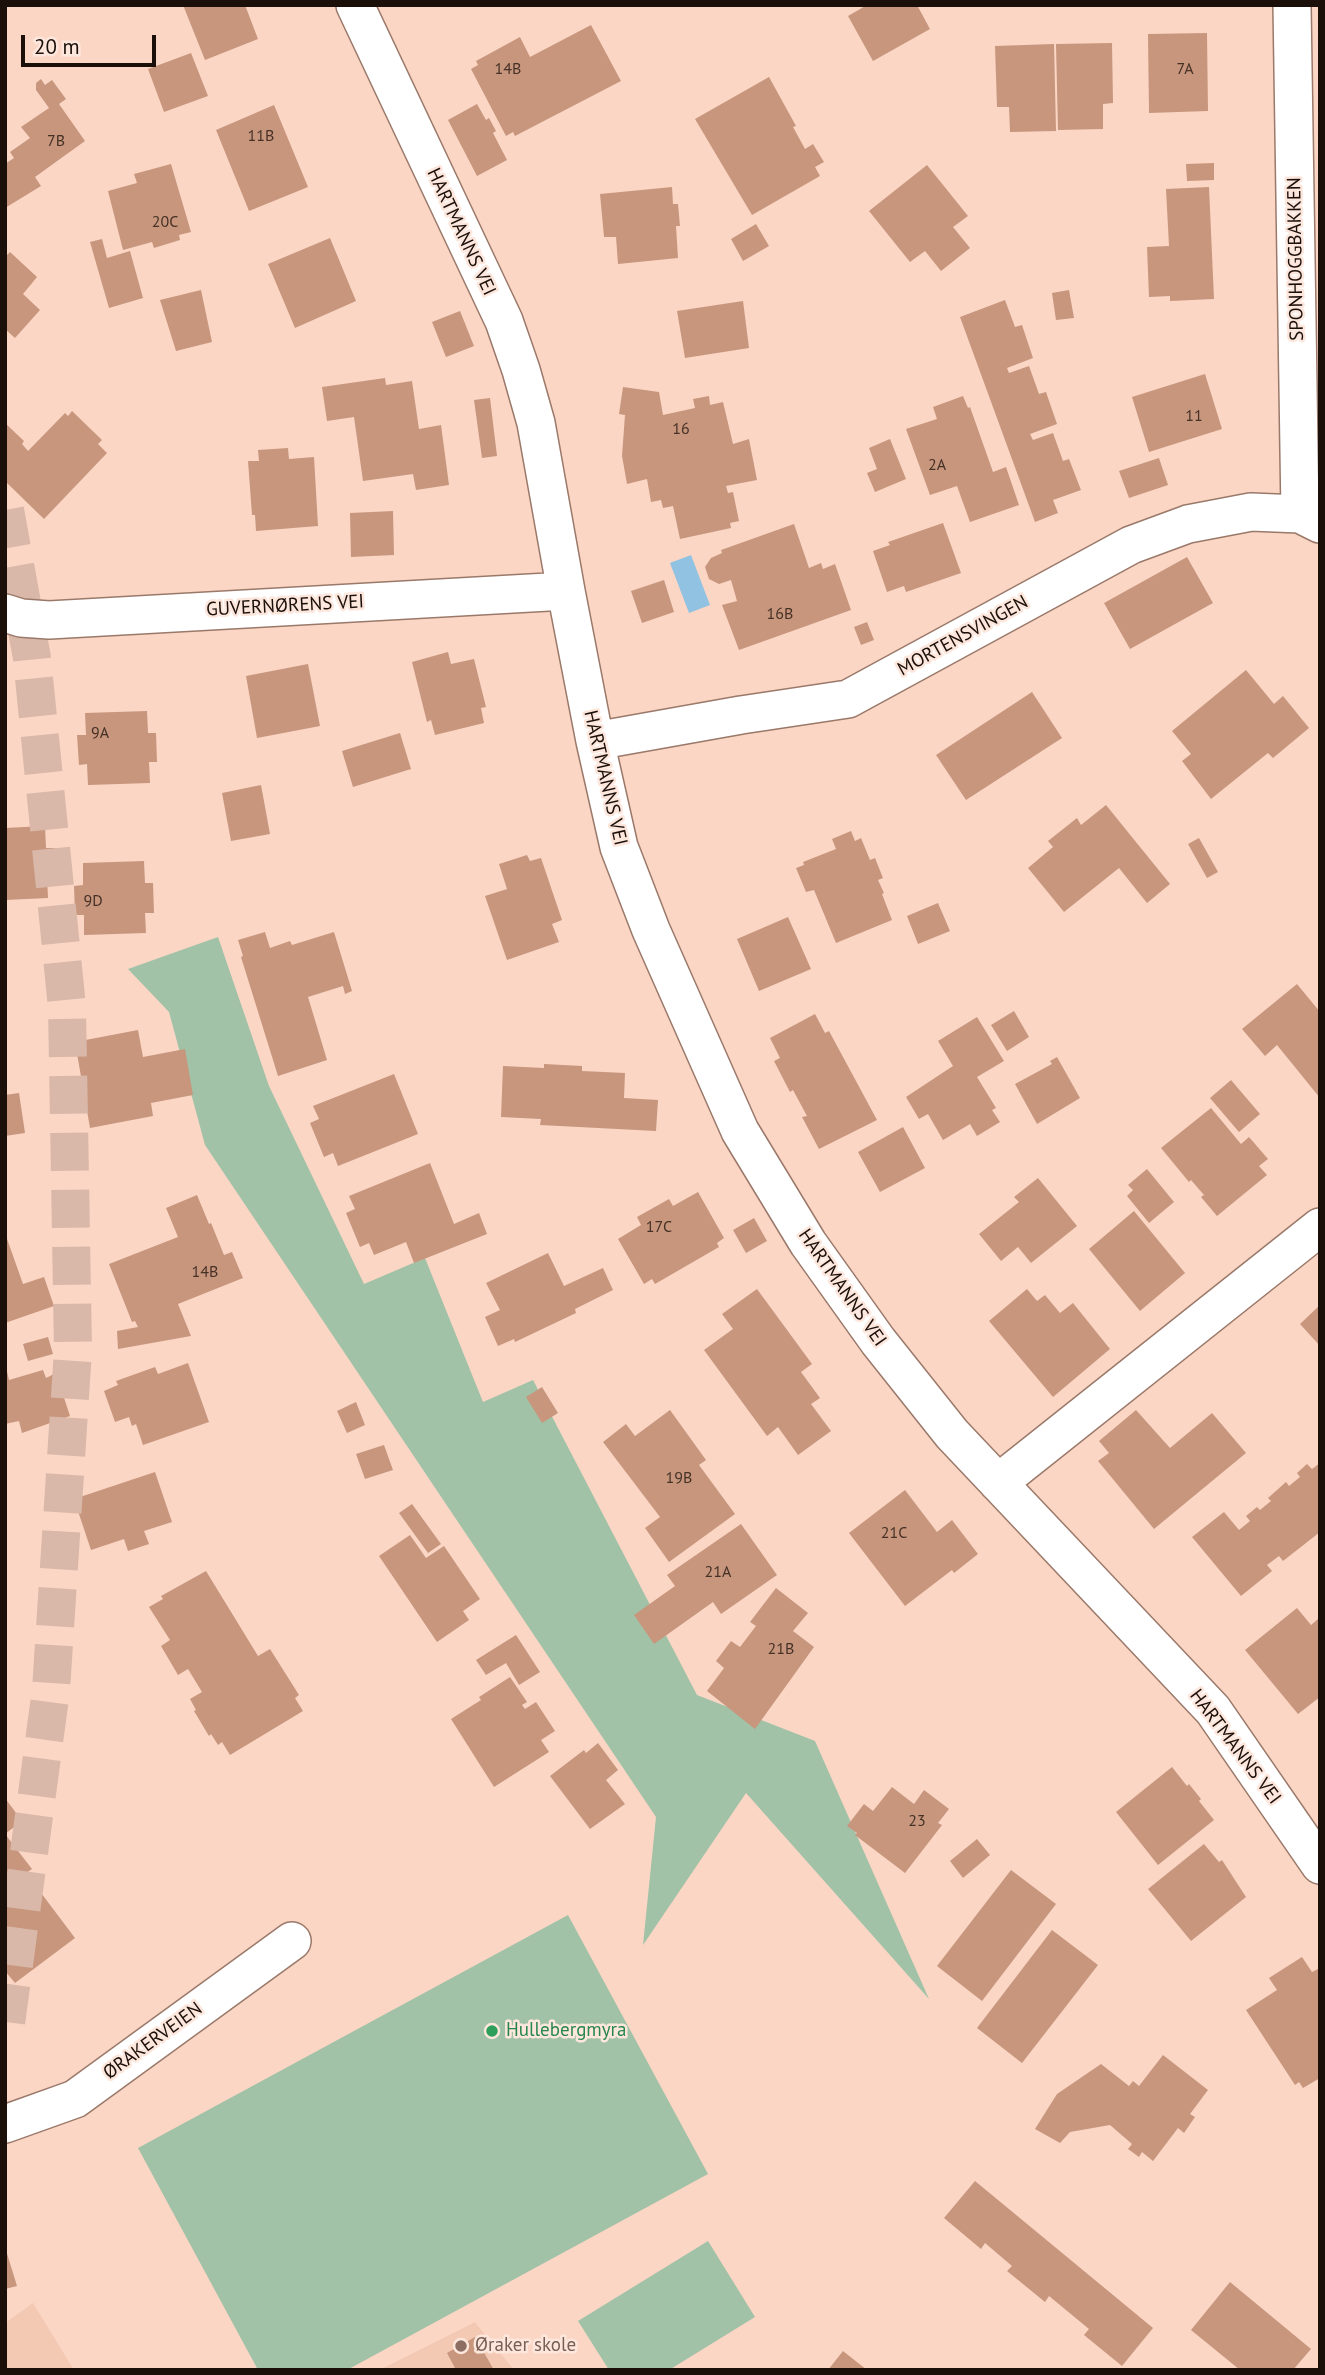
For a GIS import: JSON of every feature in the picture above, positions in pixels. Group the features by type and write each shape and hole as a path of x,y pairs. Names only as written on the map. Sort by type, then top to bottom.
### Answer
{"street":[{"name":"HARTMANNS VEI","path":"355,5 508,333 536,423 595,741 620,848 651,930 740,1131 808,1243 878,1341 952,1434 1213,1710 1320,1866"},
{"name":"SPONHOGGBAKKEN","path":"1292,5 1310,519"},
{"name":"MORTENSVINGEN","path":"595,741 848,699 1130,545 1188,524 1251,512 1310,519"},
{"name":"GUVERNØRENS VEI","path":"5,613 21,618 49,620 566,591"},
{"path":"998,1483 1320,1227"},
{"name":"ØRAKERVEIEN","path":"5,2124 75,2098 292,1941"}],"shaded area":[{"path":"33,2303 74,2370 5,2370 5,2323"},
{"name":"Øraker skole","path":"475,2322 514,2370 379,2370"}],"green space":[{"path":"218,937 269,1086 364,1284 425,1258 483,1402 533,1380 697,1695 815,1741 929,1999 746,1793 643,1945 656,1817 205,1145 169,1012 128,969"},
{"name":"Hullebergmyra","path":"568,1915 708,2174 347,2370 258,2370 138,2148"},
{"path":"708,2241 755,2317 669,2370 609,2370 578,2321"}],"water":[{"path":"691,555 710,605 689,613 670,563"}],"building":[{"path":"183,5 245,5 258,39 205,60"},
{"path":"867,5 917,5 930,29 873,61 848,16"},
{"path":"591,25 621,81 515,136 513,132 506,136 471,69 478,65 476,61 520,37 530,57"},
{"path":"1207,33 1208,111 1149,113 1148,34"},
{"path":"1112,43 1113,103 1103,104 1103,129 1058,130 1056,44"},
{"path":"1054,44 1056,131 1010,132 1009,107 997,107 995,46"},
{"path":"191,53 208,96 164,112 148,69"},
{"path":"769,77 796,126 793,127 805,149 813,144 824,162 815,167 820,176 752,215 695,119"},
{"path":"41,79 45,85 52,80 66,99 59,104 85,141 35,177 41,186 5,208 5,164 14,158 10,152 30,138 21,127 49,108 36,90 36,83"},
{"path":"477,104 496,131 493,133 507,160 477,176 448,120"},
{"path":"274,105 308,187 249,211 216,130"},
{"path":"1214,163 1214,180 1187,181 1186,164"},
{"path":"171,164 191,232 179,235 180,240 154,248 152,242 123,250 108,191 137,183 134,174"},
{"path":"927,165 968,216 953,227 970,248 941,271 925,251 910,262 869,211"},
{"path":"672,187 673,204 678,204 680,226 676,226 678,258 618,264 616,237 604,237 600,194"},
{"path":"1209,187 1214,299 1170,301 1170,296 1149,297 1147,247 1169,246 1166,189"},
{"path":"756,224 769,246 743,261 731,239"},
{"path":"330,238 356,301 295,328 268,264"},
{"path":"102,239 107,258 130,251 143,298 109,308 90,242"},
{"path":"10,252 37,277 23,294 40,310 15,338 5,329 5,257"},
{"path":"201,290 212,342 176,351 160,300"},
{"path":"1069,290 1074,318 1056,320 1052,293"},
{"path":"1005,300 1015,327 1022,325 1033,358 1007,368 1009,373 1029,366 1039,394 1046,392 1057,424 1030,434 1033,440 1053,433 1063,461 1069,459 1081,490 1053,500 1058,513 1035,522 960,317"},
{"path":"743,301 749,348 685,358 677,311"},
{"path":"460,311 474,346 446,357 432,322"},
{"path":"1205,374 1222,429 1149,452 1132,397"},
{"path":"385,378 386,385 412,381 419,429 441,425 449,485 416,490 413,474 363,481 354,417 327,421 322,387"},
{"path":"623,387 659,392 663,415 695,408 693,399 709,396 710,405 723,402 733,444 749,439 757,480 726,486 728,493 733,492 739,521 730,523 731,528 680,539 673,506 663,508 661,500 651,502 647,479 627,484 622,456 625,415 619,414"},
{"path":"963,396 968,408 970,407 993,472 1006,467 1019,505 970,522 957,486 930,495 906,429 937,419 933,407"},
{"path":"490,398 497,456 482,458 474,400"},
{"path":"72,411 102,440 98,444 107,453 44,519 7,483 5,485 5,423 24,441 22,444 28,451 65,413 68,416"},
{"path":"890,439 906,479 875,492 867,473 877,469 869,448"},
{"path":"288,448 289,459 314,457 318,526 256,531 255,515 252,515 248,461 259,461 258,450"},
{"path":"1159,458 1168,485 1129,498 1119,471"},
{"path":"393,511 394,555 351,557 350,513"},
{"path":"943,523 961,573 906,592 904,586 887,592 873,551 890,545 888,542"},
{"path":"794,524 809,568 821,563 823,569 835,564 851,610 739,650 722,605 737,601 731,580 719,584 709,579 705,567 711,558 722,553 721,550"},
{"path":"1187,557 1213,603 1130,649 1104,603"},
{"path":"664,580 674,612 642,623 631,591"},
{"path":"867,622 874,640 861,645 854,627"},
{"path":"448,652 451,664 474,659 486,707 481,708 484,723 435,735 431,720 427,722 412,662"},
{"path":"308,664 320,726 257,738 246,676"},
{"path":"1246,670 1274,704 1283,696 1309,728 1273,758 1268,753 1211,799 1182,761 1191,754 1172,731"},
{"path":"1032,692 1062,738 966,800 936,755"},
{"path":"147,711 148,733 156,733 157,762 149,762 150,783 88,785 87,764 79,765 77,735 86,735 85,713"},
{"path":"400,733 411,769 353,787 342,751"},
{"path":"261,785 270,834 231,841 222,793"},
{"path":"1106,805 1170,884 1147,903 1119,868 1064,912 1028,868 1053,847 1048,841 1077,818 1081,825"},
{"path":"45,826 46,848 55,848 55,876 47,877 48,898 5,900 5,828"},
{"path":"851,831 855,841 861,838 870,860 875,858 883,878 878,880 892,920 836,943 814,890 806,892 796,868 804,865 803,862 836,849 832,839"},
{"path":"1199,838 1218,872 1207,878 1188,844"},
{"path":"527,855 530,861 541,858 562,920 552,924 559,942 507,960 485,896 507,889 499,864"},
{"path":"144,861 145,883 153,883 154,913 145,913 146,933 84,935 84,915 75,915 74,886 83,885 83,863"},
{"path":"938,903 950,931 918,944 907,916"},
{"path":"788,917 811,969 759,991 737,939"},
{"path":"265,932 270,948 290,941 292,945 334,932 352,991 345,994 343,986 308,997 327,1060 278,1076 238,940"},
{"path":"1297,984 1320,1012 1320,1098 1277,1045 1265,1056 1242,1029"},
{"path":"1014,1011 1029,1037 1007,1051 991,1025"},
{"path":"815,1014 825,1033 829,1031 877,1120 819,1149 802,1117 807,1116 793,1090 790,1092 774,1061 780,1058 770,1038"},
{"path":"977,1017 1004,1061 977,1077 996,1108 992,1110 1000,1122 977,1136 970,1124 943,1140 928,1114 919,1119 906,1097 953,1066 938,1041"},
{"path":"138,1030 143,1057 185,1049 193,1095 151,1103 153,1116 90,1128 75,1042"},
{"path":"1057,1057 1080,1098 1037,1124 1015,1084 1052,1064 1050,1061"},
{"path":"544,1064 582,1066 582,1071 625,1073 624,1098 658,1100 656,1131 540,1125 541,1119 501,1117 503,1066 544,1068"},
{"path":"394,1074 418,1134 338,1166 333,1153 324,1157 310,1123 319,1119 313,1106"},
{"path":"1231,1080 1260,1114 1239,1132 1210,1098"},
{"path":"19,1093 25,1133 5,1136 5,1095"},
{"path":"1211,1108 1241,1144 1249,1137 1268,1159 1259,1166 1267,1175 1217,1216 1201,1197 1204,1195 1191,1180 1189,1182 1161,1148"},
{"path":"903,1127 925,1168 880,1192 858,1152"},
{"path":"430,1163 454,1224 479,1213 487,1234 414,1263 406,1242 374,1255 369,1243 360,1247 346,1213 355,1209 349,1196"},
{"path":"1147,1169 1174,1202 1149,1223 1127,1196 1133,1190 1128,1185"},
{"path":"1038,1178 1077,1226 1031,1263 1018,1247 1001,1261 979,1234 1019,1202 1014,1197"},
{"path":"698,1192 724,1238 717,1243 719,1247 655,1284 652,1279 644,1284 618,1239 641,1225 637,1217 669,1199 673,1206"},
{"path":"197,1195 224,1255 232,1252 243,1278 178,1304 191,1336 118,1349 117,1331 138,1327 135,1321 132,1322 109,1264 178,1237 166,1208"},
{"path":"1134,1211 1185,1273 1140,1311 1089,1249"},
{"path":"754,1218 767,1241 746,1253 733,1230"},
{"path":"6,1236 23,1284 44,1277 54,1306 5,1323"},
{"path":"548,1253 564,1286 603,1268 613,1290 575,1309 576,1313 515,1342 514,1339 498,1346 485,1317 500,1310 486,1283"},
{"path":"757,1289 812,1364 801,1372 820,1398 811,1404 831,1431 798,1455 778,1427 767,1436 704,1350 733,1329 722,1314"},
{"path":"1027,1289 1037,1301 1045,1295 1060,1313 1073,1303 1110,1349 1053,1397 989,1321"},
{"path":"1320,1305 1320,1346 1300,1324"},
{"path":"48,1337 53,1354 28,1361 23,1344"},
{"path":"188,1363 209,1422 143,1445 136,1424 132,1426 129,1417 115,1422 104,1391 118,1385 116,1381 155,1367 158,1374"},
{"path":"6,1367 9,1380 43,1370 46,1378 56,1373 70,1416 22,1433 19,1421 5,1424"},
{"path":"542,1387 558,1413 542,1423 526,1397"},
{"path":"356,1402 365,1425 347,1433 337,1411"},
{"path":"670,1410 706,1460 699,1465 735,1514 669,1562 645,1528 660,1517 603,1442 626,1424 635,1436"},
{"path":"1136,1410 1170,1448 1212,1413 1246,1453 1154,1529 1098,1461 1109,1453 1099,1441"},
{"path":"384,1445 393,1470 365,1479 356,1454"},
{"path":"1320,1463 1320,1532 1283,1561 1279,1556 1267,1565 1272,1571 1241,1596 1192,1537 1224,1512 1239,1530 1250,1521 1246,1516 1271,1501 1268,1498 1286,1482 1289,1486 1300,1477 1297,1473 1307,1464 1312,1469"},
{"path":"155,1472 172,1522 144,1531 149,1544 128,1551 124,1539 91,1550 74,1499"},
{"path":"905,1490 937,1532 952,1520 978,1554 905,1606 849,1533"},
{"path":"412,1504 441,1544 428,1553 399,1513"},
{"path":"741,1524 777,1575 721,1614 713,1602 654,1644 634,1615 675,1586 667,1575"},
{"path":"410,1535 426,1558 444,1546 480,1599 463,1611 469,1620 437,1642 379,1556"},
{"path":"206,1571 258,1656 270,1649 299,1695 295,1698 303,1711 230,1755 222,1742 218,1745 211,1734 209,1736 194,1711 196,1710 190,1699 202,1692 188,1669 178,1675 161,1646 170,1640 149,1607 163,1599 161,1596"},
{"path":"776,1588 808,1613 793,1631 814,1647 755,1729 707,1691 724,1668 716,1661 731,1641 740,1647 756,1626 750,1622"},
{"path":"1297,1608 1311,1625 1318,1619 1320,1621 1320,1697 1298,1714 1245,1650"},
{"path":"516,1635 540,1672 519,1685 506,1663 486,1675 476,1660"},
{"path":"510,1677 527,1702 522,1705 525,1709 536,1702 555,1731 541,1740 549,1752 494,1787 451,1719"},
{"path":"598,1743 618,1770 606,1780 625,1804 590,1829 550,1776 584,1750 586,1753"},
{"path":"1172,1767 1201,1799 1199,1801 1214,1820 1158,1865 1116,1812"},
{"path":"892,1787 914,1804 924,1790 949,1809 938,1823 942,1825 905,1873 847,1826 864,1804 873,1811"},
{"path":"5,1798 22,1821 5,1834"},
{"path":"5,1834 32,1869 26,1873 75,1938 15,1983 5,1971"},
{"path":"977,1839 990,1855 963,1878 950,1861"},
{"path":"1204,1844 1219,1862 1222,1860 1246,1897 1191,1941 1148,1889"},
{"path":"1011,1870 1056,1904 982,2001 937,1966"},
{"path":"1052,1930 1098,1965 1022,2063 977,2028"},
{"path":"1302,1957 1312,1972 1320,1968 1320,2078 1303,2088 1299,2082 1295,2085 1246,2010 1277,1990 1269,1978"},
{"path":"1163,2055 1208,2090 1190,2114 1195,2117 1184,2133 1178,2128 1153,2161 1142,2152 1139,2157 1128,2149 1132,2144 1110,2125 1070,2132 1060,2143 1035,2129 1057,2094 1101,2064 1129,2086 1133,2081 1139,2086"},
{"path":"975,2181 1153,2328 1122,2366 1084,2335 1089,2329 1049,2296 1045,2302 1007,2271 1012,2266 985,2243 981,2249 944,2218"},
{"path":"5,2247 17,2286 5,2289"},
{"path":"1230,2282 1311,2349 1293,2370 1240,2370 1191,2330"},
{"path":"475,2337 494,2370 456,2370 447,2353"},
{"path":"843,2351 867,2370 828,2370"}],"tunnel":[{"path":"5,510 32,658 67,1007 73,1350 51,1690 5,2031"}],"place":[{"name":"Hullebergmyra","path":"492,2031"},
{"name":"Øraker skole","path":"461,2346"}]}
